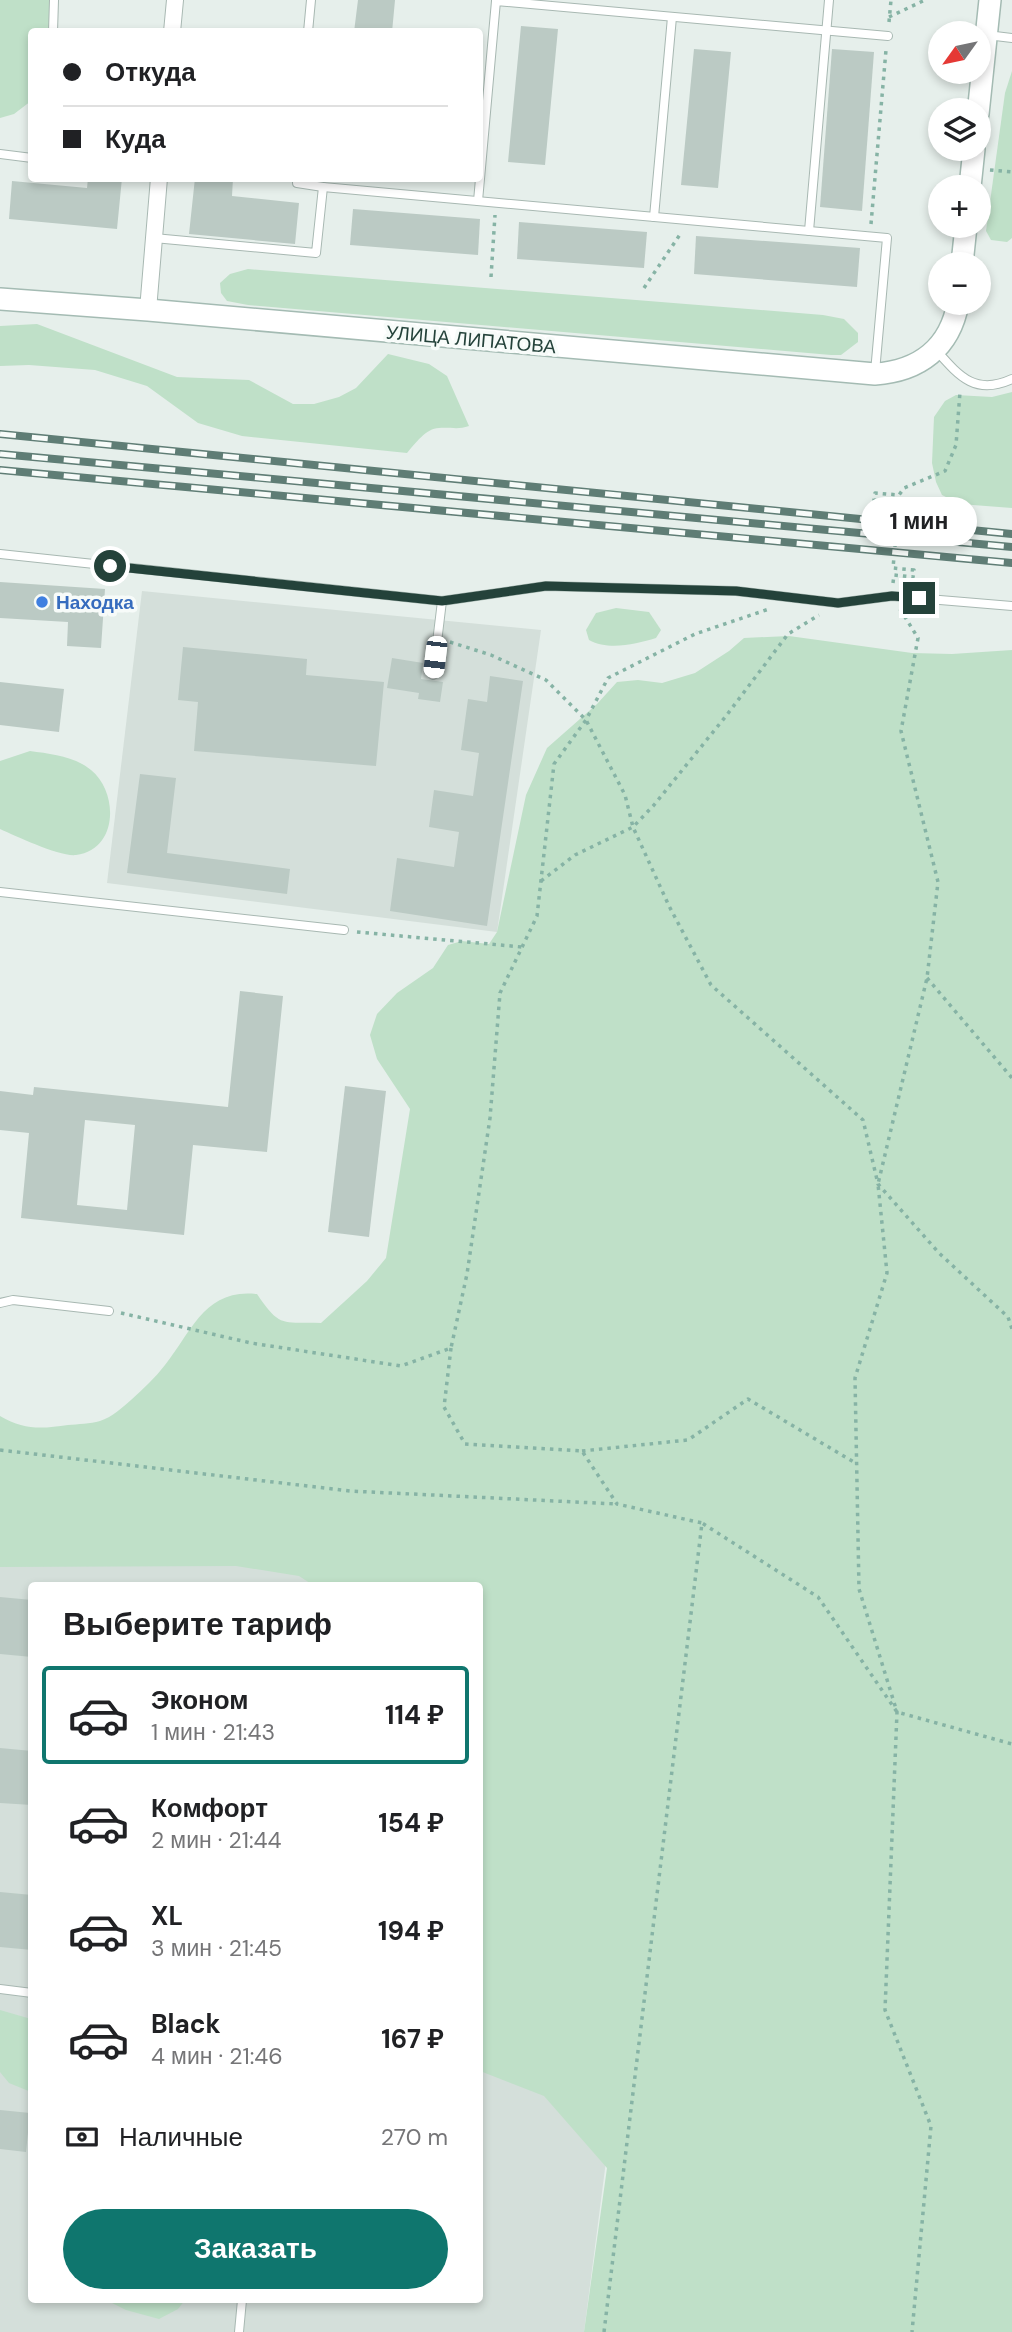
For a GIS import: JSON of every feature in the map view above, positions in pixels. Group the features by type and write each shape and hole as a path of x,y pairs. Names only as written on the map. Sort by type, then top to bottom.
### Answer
{"street":[{"path":"172,28 175,0"},
{"path":"988,21 990,0"},
{"path":"148,310 159,182"},
{"name":"УЛИЦА ЛИПАТОВА","path":"0,299 875,374 909,368 936,349"},
{"path":"936,349 952,324 954,315"}],"lane":[{"path":"53,28 54,0"},
{"path":"308,28 310,0"},
{"path":"808,231 829,0"},
{"path":"483,145 496,1 888,36"},
{"path":"654,217 672,17"},
{"path":"991,35 1012,38"},
{"path":"0,154 28,158"},
{"path":"297,182 323,187 887,238 875,374"},
{"path":"478,201 480,182"},
{"path":"154,238 316,253 323,187"},
{"path":"936,349 961,378 981,386 1000,385 1012,379"},
{"path":"0,554 442,601 546,586 736,591 838,603 892,596 1012,606"},
{"path":"433,675 442,601"},
{"path":"0,892 344,930"},
{"path":"0,1303 13,1300 109,1311"},
{"path":"0,1989 28,1992"},
{"path":"239,2332 242,2303"}],"path":[{"path":"870,236 891,0"},
{"path":"890,17 925,0"},
{"path":"491,277 496,202"},
{"path":"644,288 691,220"},
{"path":"878,1184 927,978 938,882 901,731 918,638 892,596 894,575 913,577 914,570 893,568 899,502 874,500 875,493 899,495 904,488 945,471 957,445 961,378"},
{"path":"801,598 695,634 608,678 586,720 554,764 537,916 500,993 490,1118 467,1274 451,1348 444,1408 465,1444 582,1451 688,1440 748,1399 857,1464"},
{"path":"541,881 575,855 633,827 726,716 788,634 838,603"},
{"path":"438,639 491,655 546,680 586,720 625,795 633,827 669,906 711,985 863,1121 878,1184 887,1273 855,1378 859,1589 897,1712 885,2010 931,2126 912,2332"},
{"path":"344,930 522,947"},
{"path":"927,978 1012,1078"},
{"path":"878,1184 939,1253 1008,1317 1012,1329"},
{"path":"109,1311 251,1343 401,1366 451,1348"},
{"path":"0,1451 350,1491 617,1504 702,1523 818,1597 897,1712 1012,1744"},
{"path":"582,1451 617,1504"},
{"path":"604,2332 702,1523"}],"shaded area":[{"path":"142,591 541,630 497,932 107,883"},
{"path":"0,1460 688,1524 584,2332 0,2332"}],"green space":[{"path":"0,0 56,0 55,28 28,28 28,103 14,114 0,118"},
{"path":"1012,71 1012,238 1007,242 990,238 991,195 1005,93"},
{"path":"248,269 823,315 844,319 858,333 858,342 841,355 831,355 248,305 227,301 221,293 220,283 230,274"},
{"path":"37,324 177,377 249,380 293,404 314,404 339,397 356,388 388,354 429,364 447,376 469,426 434,429 421,437 407,453 242,436 198,423 147,386 95,370 29,365 0,366 0,326"},
{"path":"1012,392 1012,508 960,504 942,495 932,463 934,417 945,401 956,395 992,397"},
{"path":"616,608 649,612 661,630 656,638 631,644 614,646 589,640 586,630 596,613"},
{"path":"789,636 912,653 952,654 1012,650 1012,2332 584,2332 607,2168 544,2096 483,2072 483,1582 308,1582 299,1576 236,1566 0,1567 0,1416 17,1424 41,1428 104,1419 113,1415 149,1383 192,1326 212,1305 224,1298 239,1294 257,1294 271,1313 283,1321 321,1323 367,1281 386,1258 410,1109 377,1059 370,1035 377,1014 397,993 433,968 448,945 462,941 489,944 497,932 526,795 547,748 597,704 617,682 638,680 662,683 695,673 744,638"},
{"path":"30,751 62,756 77,762 91,770 100,780 110,806 110,819 107,832 100,843 90,851 76,855 60,853 0,829 0,761"},
{"path":"0,2010 28,2018 28,2091 9,2083 0,2072"},
{"path":"112,2303 183,2303 178,2309 159,2319 126,2310"}],"building":[{"path":"358,0 395,0 392,28 354,28"},
{"path":"521,26 558,29 545,165 508,162"},
{"path":"694,49 731,52 718,188 681,185"},
{"path":"832,49 874,52 862,211 820,207"},
{"path":"12,181 87,188 88,182 122,182 117,229 9,219"},
{"path":"195,182 233,182 232,196 299,203 295,244 189,234"},
{"path":"353,209 480,219 478,255 350,245"},
{"path":"519,222 647,232 644,268 517,259"},
{"path":"696,236 860,248 857,287 694,274"},
{"path":"0,582 105,589 101,648 67,646 68,622 0,618"},
{"path":"183,647 307,659 306,675 384,682 376,766 194,751 198,702 178,700"},
{"path":"392,658 423,663 421,679 443,682 440,702 418,699 419,693 387,688"},
{"path":"490,676 523,681 487,926 390,911 397,858 454,867 459,832 429,827 434,790 473,796 479,753 461,750 468,699 487,702"},
{"path":"0,682 64,689 59,732 0,725"},
{"path":"140,774 176,778 167,853 290,869 287,894 127,873"},
{"path":"240,991 283,996 267,1152 193,1145 184,1235 21,1218 29,1133 0,1130 0,1091 33,1095 34,1087 228,1107","holes":["85,1120 135,1125 127,1210 77,1205"]},
{"path":"345,1086 386,1091 369,1237 328,1232"},
{"path":"0,1597 28,1600 28,1657 0,1654"},
{"path":"0,1748 28,1751 28,1805 0,1803"},
{"path":"0,1892 28,1895 28,1950 0,1947"},
{"path":"0,2110 28,2113 26,2152 0,2149"}],"railway":[{"path":"0,434 1012,534"},
{"path":"0,454 1012,547"},
{"path":"0,470 1012,563"}],"place":[{"name":"Находка","path":"42,602"}],"route":[{"path":"110,566 442,601 546,586 736,591 838,603 892,596 919,598"}]}
